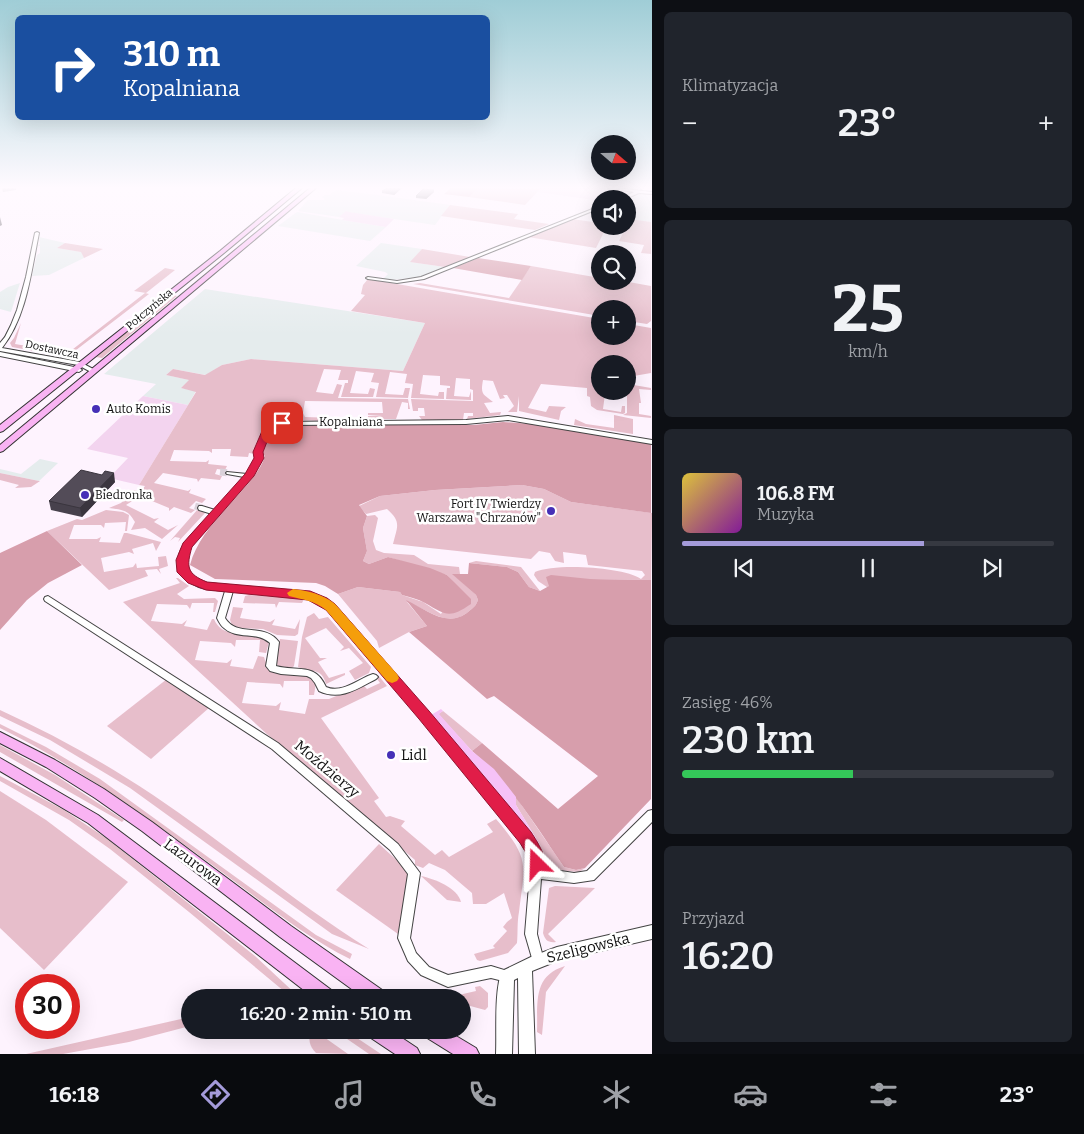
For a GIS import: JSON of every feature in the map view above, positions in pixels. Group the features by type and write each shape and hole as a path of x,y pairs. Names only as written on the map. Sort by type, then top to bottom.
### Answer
{"main road":[{"name":"Połczyńska","path":"0,429 240,237"},
{"name":"Połczyńska","path":"0,449 254,237"},
{"name":"Lazurowa","path":"0,737 60,770 114,804 366,989"},
{"name":"Lazurowa","path":"0,764 93,819 316,989"},
{"path":"388,1039 410,1054"},
{"path":"445,1039 470,1054"}],"street":[{"path":"0,348 10,336 16,319 36,237"},
{"path":"368,278 397,282 422,278 524,237"},
{"name":"Dostawcza","path":"0,348 93,371"},
{"name":"Dostawcza","path":"0,354 77,367"},
{"name":"Kopalniana","path":"532,964 531,934 536,873 533,851 525,838 418,708 331,607 323,601 310,596 206,586 188,577 182,569 183,555 187,546 249,476 259,458 258,452 266,433 276,425 288,422 466,422 508,418 652,442"},
{"path":"228,473 249,476"},
{"path":"202,508 217,513"},
{"path":"230,588 221,618 222,622 232,631 263,633 271,636 275,642 271,666 274,669 314,675 320,681 322,689 331,693 339,692 373,677"},
{"name":"Moździerzy","path":"48,599 275,746 394,847 414,873 404,938 412,957 425,971 448,981 492,972 507,976"},
{"path":"536,873 574,878 590,876 652,814"},
{"name":"Szeligowska","path":"507,976 532,964 652,932"},
{"path":"527,1054 532,964"},
{"path":"504,1054 507,976"}],"shaded area":[{"path":"39,237 65,243 57,248 82,252 84,258 49,275 32,276 37,255 40,253 40,246 38,246 40,244"},
{"path":"347,237 374,237 370,241"},
{"path":"529,237 601,237 598,245 591,245 591,247"},
{"path":"621,237 651,237 651,254 641,253 644,245 619,241"},
{"path":"65,243 103,249 84,258 81,252 57,248"},
{"path":"381,243 422,249 411,262 445,267 419,277 392,280 383,279 388,274 385,272 356,266"},
{"path":"422,249 470,257 445,267 410,262"},
{"path":"478,258 531,266 522,280 453,268"},
{"path":"531,266 591,276 591,290 636,290 636,283 651,286 651,321 647,324 636,322 636,300 591,300 591,314 413,284 420,283 509,298"},
{"path":"165,268 175,270 146,293 134,291"},
{"path":"368,279 591,317 591,345 636,345 636,325 651,328 651,373 636,376 636,355 591,355 591,400 604,400 603,409 621,412 622,406 625,406 625,413 623,414 597,410 591,406 590,397 587,396 587,388 541,384 528,408 546,412 549,406 566,407 561,411 559,420 519,411 519,396 517,412 508,412 514,406 507,395 503,395 505,398 500,399 493,381 483,380 482,392 493,402 484,403 490,413 501,412 500,415 467,419 468,416 473,416 473,413 464,413 463,420 422,420 419,416 425,416 424,408 418,408 418,411 413,411 411,399 473,401 470,379 456,378 454,396 469,397 471,391 471,400 446,399 447,388 450,388 450,386 440,385 440,376 423,375 420,394 438,396 439,392 444,392 444,399 411,398 413,384 405,383 407,374 390,372 385,394 403,395 405,388 410,388 408,398 376,397 379,383 371,382 374,373 356,371 350,393 368,394 370,388 375,389 373,397 341,397 345,383 348,383 348,380 338,380 341,370 324,369 316,392 333,394 337,384 342,385 338,398 408,399 410,409 408,409 408,403 402,402 396,419 368,419 368,416 382,416 368,415 368,413 383,413 382,402 305,401 303,413 305,417 335,418 310,421 285,419 275,421 266,427 259,437 255,454 249,453 248,457 230,456 231,449 212,449 212,453 209,451 174,450 170,461 206,462 209,460 208,464 227,466 225,470 217,469 215,474 222,476 220,480 201,478 198,482 197,479 163,473 154,483 188,491 191,489 189,493 206,499 202,503 196,501 189,508 195,510 191,513 174,507 169,511 169,508 140,496 126,505 154,519 159,518 154,522 168,530 178,525 162,539 145,528 131,530 135,522 128,513 109,508 121,503 134,490 141,491 145,486 139,485 196,392 181,388 189,380 166,375 173,369 205,375 222,365 251,359 403,371 425,323 351,311 365,295 361,294 363,285"},
{"path":"20,283 11,312 0,309 0,292"},
{"path":"205,289 425,323 403,371 251,359 222,365 206,375 173,369 166,375 190,380 181,388 196,391 188,405 143,396 156,384 104,374"},
{"path":"145,293 149,294 67,357 12,347 10,343 21,323 15,344 68,353"},
{"path":"172,295 177,296 102,358 96,357"},
{"path":"636,385 651,388 651,390 639,389 641,403 639,403 639,414 651,416 651,418 623,415 627,413 627,400 636,400"},
{"path":"143,396 188,405 139,485 109,478 128,458 87,449"},
{"path":"614,415 633,419 633,434 574,425 575,419 586,424 614,428"},
{"path":"503,422 531,424 651,444 651,513 571,502 544,489 522,485 435,490 380,496 359,505 367,516 363,528 367,551 363,561 369,564 388,557 430,568 447,575 471,599 471,604 464,609 448,614 419,600 402,595 400,592 358,587 338,594 316,583 215,579 190,565 198,545 210,527 257,472 265,456 261,452 275,430 293,424 474,425"},
{"path":"40,459 58,463 39,481 0,473 0,469 21,474"},
{"path":"0,473 40,481 31,487 15,488 19,485 0,480"},
{"path":"522,485 544,489 571,502 652,513 651,580 590,579 547,587 538,581 534,575 535,572 545,569 573,567 605,569 641,579 645,575 642,571 588,565 586,555 563,552 564,563 555,561 550,553 539,551 531,559 393,544 397,521 392,514 387,509 366,514 359,506 380,496 435,490"},
{"path":"198,509 205,513 178,542 180,538 175,537 170,541"},
{"path":"106,510 123,512 129,515 127,531 125,531 126,522 105,523 104,528 101,525 74,525 69,539 97,539 101,537 99,542 120,543 124,533 127,533 161,542 156,551 153,543 132,549 134,554 129,552 101,558 104,572 133,567 136,563 137,568 159,566 158,557 166,556 168,566 159,569 161,574 157,569 145,570 148,576 109,590 47,531"},
{"path":"375,515 378,518 373,541 376,550 384,553 414,555 428,564 459,567 460,574 453,574 476,595 478,600 474,607 460,617 453,619 438,616 407,602 427,626 409,632 379,648 377,641 338,594 358,587 400,592 402,595 423,602 441,614 457,586 447,575 388,557 369,564 363,561 367,551 363,528 367,516"},
{"path":"47,531 82,565 48,583 27,600 0,630 0,553"},
{"path":"476,561 521,567 540,591 529,587 518,572 507,567 469,563"},
{"path":"469,563 507,567 518,572 529,587 540,591 549,586 546,577 551,575 590,579 651,580 651,799 585,868 576,870 564,867 511,791 472,751 482,743 558,809 598,776 494,696 487,699 409,632 427,626 406,600 437,616 452,619 460,617 474,607 478,600 476,595 452,574 468,574"},
{"path":"176,578 189,586 177,594 184,599 215,598 218,601 215,612 213,612 214,603 192,603 190,609 187,605 157,604 151,621 182,624 187,620 184,626 207,630 212,619 214,619 222,629 228,632 260,635 269,642 266,653 259,652 260,640 236,640 235,647 231,643 200,641 195,660 227,663 232,659 230,666 253,669 258,656 264,657 268,667 274,672 303,675 316,683 314,695 309,695 309,681 284,681 283,688 280,684 247,682 242,703 276,706 281,702 279,710 305,714 309,699 329,699 363,685 367,689 380,683 375,676 378,675 387,686 321,718 379,798 374,801 386,817 390,816 405,821 401,826 435,855 442,850 449,857 493,832 487,824 496,819 507,832 520,853 523,872 517,943 508,953 480,961 477,960 474,954 495,948 493,946 507,931 503,927 512,918 504,893 486,904 473,904 472,893 445,870 429,863 423,868 415,865 415,860 268,735 123,602 180,583"},
{"path":"245,596 304,599 302,603 279,602 276,608 275,604 243,603"},
{"path":"233,607 243,608 240,618 270,622 275,619 272,625 295,629 300,619 298,634 295,636 277,635 263,629 239,628 232,625 230,620"},
{"path":"314,613 319,619 328,617 371,667 369,673 355,680 349,671 363,663 349,648 340,651 344,647 326,628 305,638 320,658 327,658 318,662 329,678 345,673 345,675 326,684 319,673 298,667 307,617"},
{"path":"280,639 298,641 294,666 292,668 280,667 276,664"},
{"path":"167,679 210,707 151,759 107,726"},
{"path":"0,710 59,739 135,783 314,912 369,949 332,934 130,788 50,740 0,716"},
{"path":"443,711 482,743 472,751 438,714"},
{"path":"0,724 46,747 100,779 316,935 352,954 350,959 299,929 113,794 58,759 0,728"},
{"path":"0,745 55,775 124,820 122,822 0,752"},
{"path":"0,776 64,810 106,838 255,956 290,989 281,989 110,849 69,820 0,781"},
{"path":"0,791 46,820 128,882 44,970 0,928"},
{"path":"516,797 564,867 576,870 585,868 579,872 557,870 550,867 540,845 516,805"},
{"path":"379,844 402,865 409,876 398,934 336,890"},
{"path":"421,876 450,888 459,897 461,902 447,900"},
{"path":"555,886 595,888 548,934 556,942 551,942 545,938 543,933 549,888"},
{"path":"565,966 546,992 542,1035 537,1032 539,992 547,977"},
{"path":"480,986 488,993 488,1007 485,1010 471,1006 471,992 476,991 475,987"},
{"path":"181,1019 181,1028 129,1042 63,1054 26,1054"},
{"path":"310,1039 327,1039 348,1054 316,1053"},
{"path":"347,1039 358,1039 381,1054 369,1054"}],"sand":[{"path":"441,709 443,711 439,714 472,751 494,769 516,797 516,805 540,845 432,719 431,715"}],"building":[{"path":"81,470 102,475 105,471 114,473 80,508 49,501"}],"tunnel":[{"path":"220,472 229,473"},
{"path":"195,506 202,508"}],"slow traffic":[{"path":"293,593 310,596 323,601 331,607 392,678"}],"place":[{"name":"Auto Komis","path":"96,409"},
{"name":"Biedronka","path":"85,495"},
{"name":"Fort IV Twierdzy Warszawa \"Chrzanów\"","path":"551,511"},
{"name":"Lidl","path":"391,755"}],"route":[{"path":"282,423 269,429 258,452 259,458 249,476 187,546 182,560 183,572 192,580 206,586 300,594 323,601 331,607 424,715 525,838 533,851 537,864"}]}
